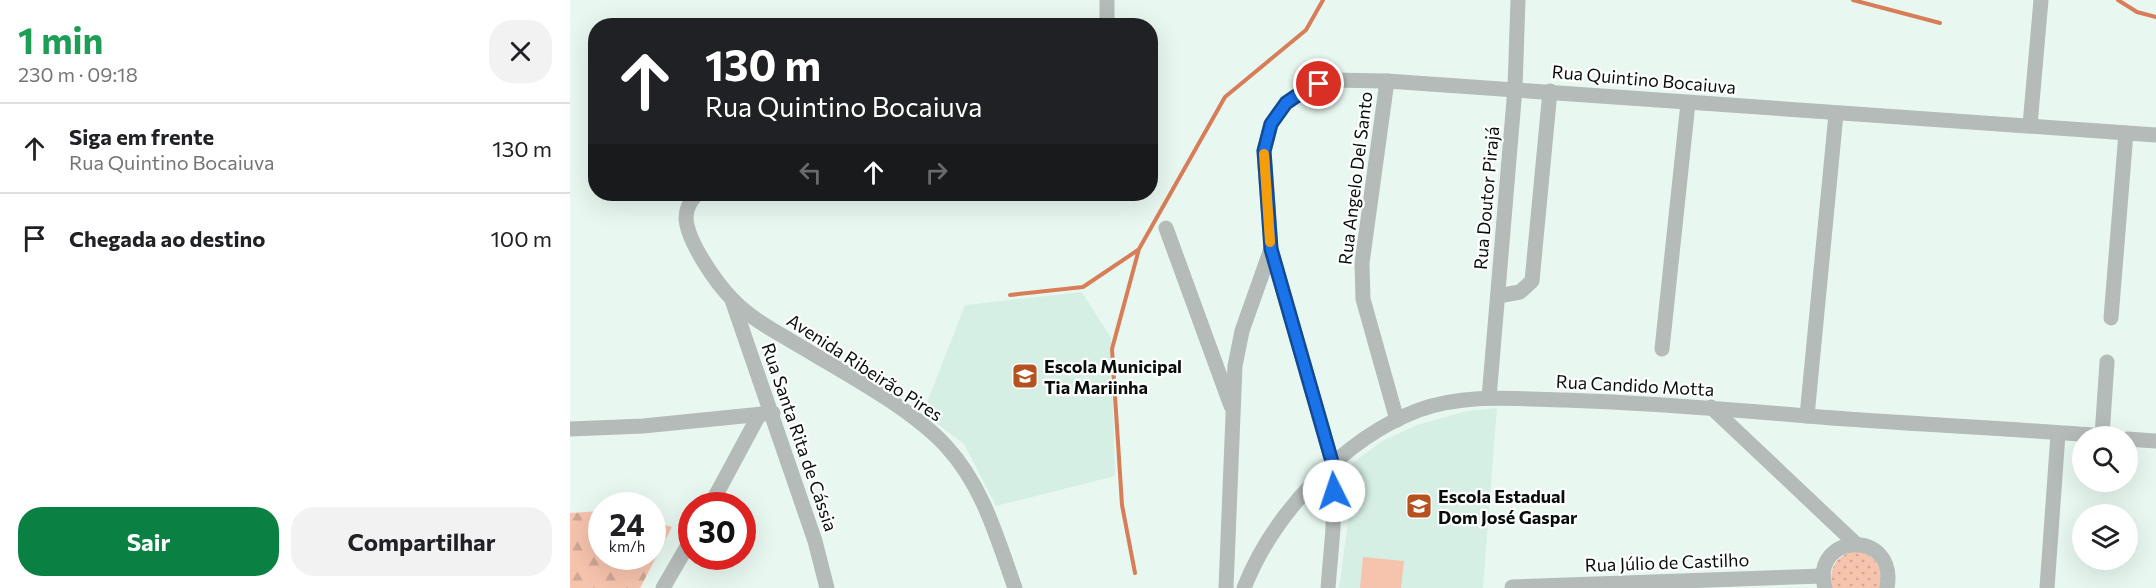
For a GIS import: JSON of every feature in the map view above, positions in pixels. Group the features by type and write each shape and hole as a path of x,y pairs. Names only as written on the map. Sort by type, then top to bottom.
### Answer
{"street":[{"path":"1107,0 1107,18"},
{"name":"Rua Doutor Pirajá","path":"1489,398 1515,88 1518,0"},
{"path":"2030,125 2042,0"},
{"name":"Rua Quintino Bocaiuva","path":"1271,249 1264,151 1271,124 1286,103 1308,88 1331,80 1515,88 1836,114 2156,135"},
{"name":"Rua Angelo Del Santo","path":"1387,81 1362,263 1364,299 1397,420"},
{"path":"1498,296 1520,292 1532,281 1550,91"},
{"path":"1662,349 1688,103"},
{"path":"1807,416 1836,114"},
{"path":"2110,318 2126,133"},
{"name":"Avenida Ribeirão Pires","path":"690,201 686,217 691,238 732,300 760,322 921,423 946,445 980,493 1015,588"},
{"path":"1166,228 1233,409"},
{"path":"1226,588 1235,366 1242,331 1271,249"},
{"path":"1271,249 1333,465 1333,529 1328,588"},
{"name":"Rua Santa Rita de Cássia","path":"732,300 766,414 815,541 827,588"},
{"path":"2104,426 2107,362"},
{"name":"Rua Candido Motta","path":"1244,588 1257,556 1277,525 1301,496 1333,465 1397,420 1444,403 1489,398 1712,408 2072,435"},
{"path":"1712,408 1856,544"},
{"path":"570,429 643,426 766,414"},
{"path":"719,492 766,414"},
{"path":"2047,588 2058,434"},
{"path":"2138,440 2156,441"},
{"path":"1824,582 1825,566 1837,550 1856,544 1867,546 1883,558 1887,567 1887,588"},
{"path":"663,588 678,562"},
{"name":"Rua Júlio de Castilho","path":"1512,587 1824,582"}],"shaded area":[{"name":"Escola Municipal Tia Mariinha","path":"1082,292 1111,338 1115,476 996,506 964,444 923,413 965,305"},
{"name":"Escola Estadual Dom José Gaspar","path":"1497,408 1483,588 1339,588 1348,522 1348,471 1353,463 1382,441 1417,425 1467,411"}],"green space":[{"path":"588,512 588,570 649,570 640,588 570,588 570,513"},
{"path":"666,525 672,527 666,538"},
{"path":"1854,551 1868,555 1876,563 1879,568 1881,588 1832,588 1831,575 1834,565 1837,560"},
{"path":"1363,557 1404,561 1401,588 1360,588"}],"waterway":[{"path":"1135,573 1122,505 1112,349 1139,249 1225,97 1306,30 1323,0"},
{"path":"1853,0 1940,23"},
{"path":"2118,0 2137,12 2156,17"},
{"path":"1010,295 1083,287 1138,250"}],"slow traffic":[{"path":"1264,154 1270,242"}],"place":[{"name":"Escola Municipal Tia Mariinha","path":"1025,376"},
{"name":"Escola Estadual Dom José Gaspar","path":"1419,506"}],"route":[{"path":"1319,84 1308,88 1286,103 1271,124 1264,151 1271,249 1333,465 1334,491"}]}
